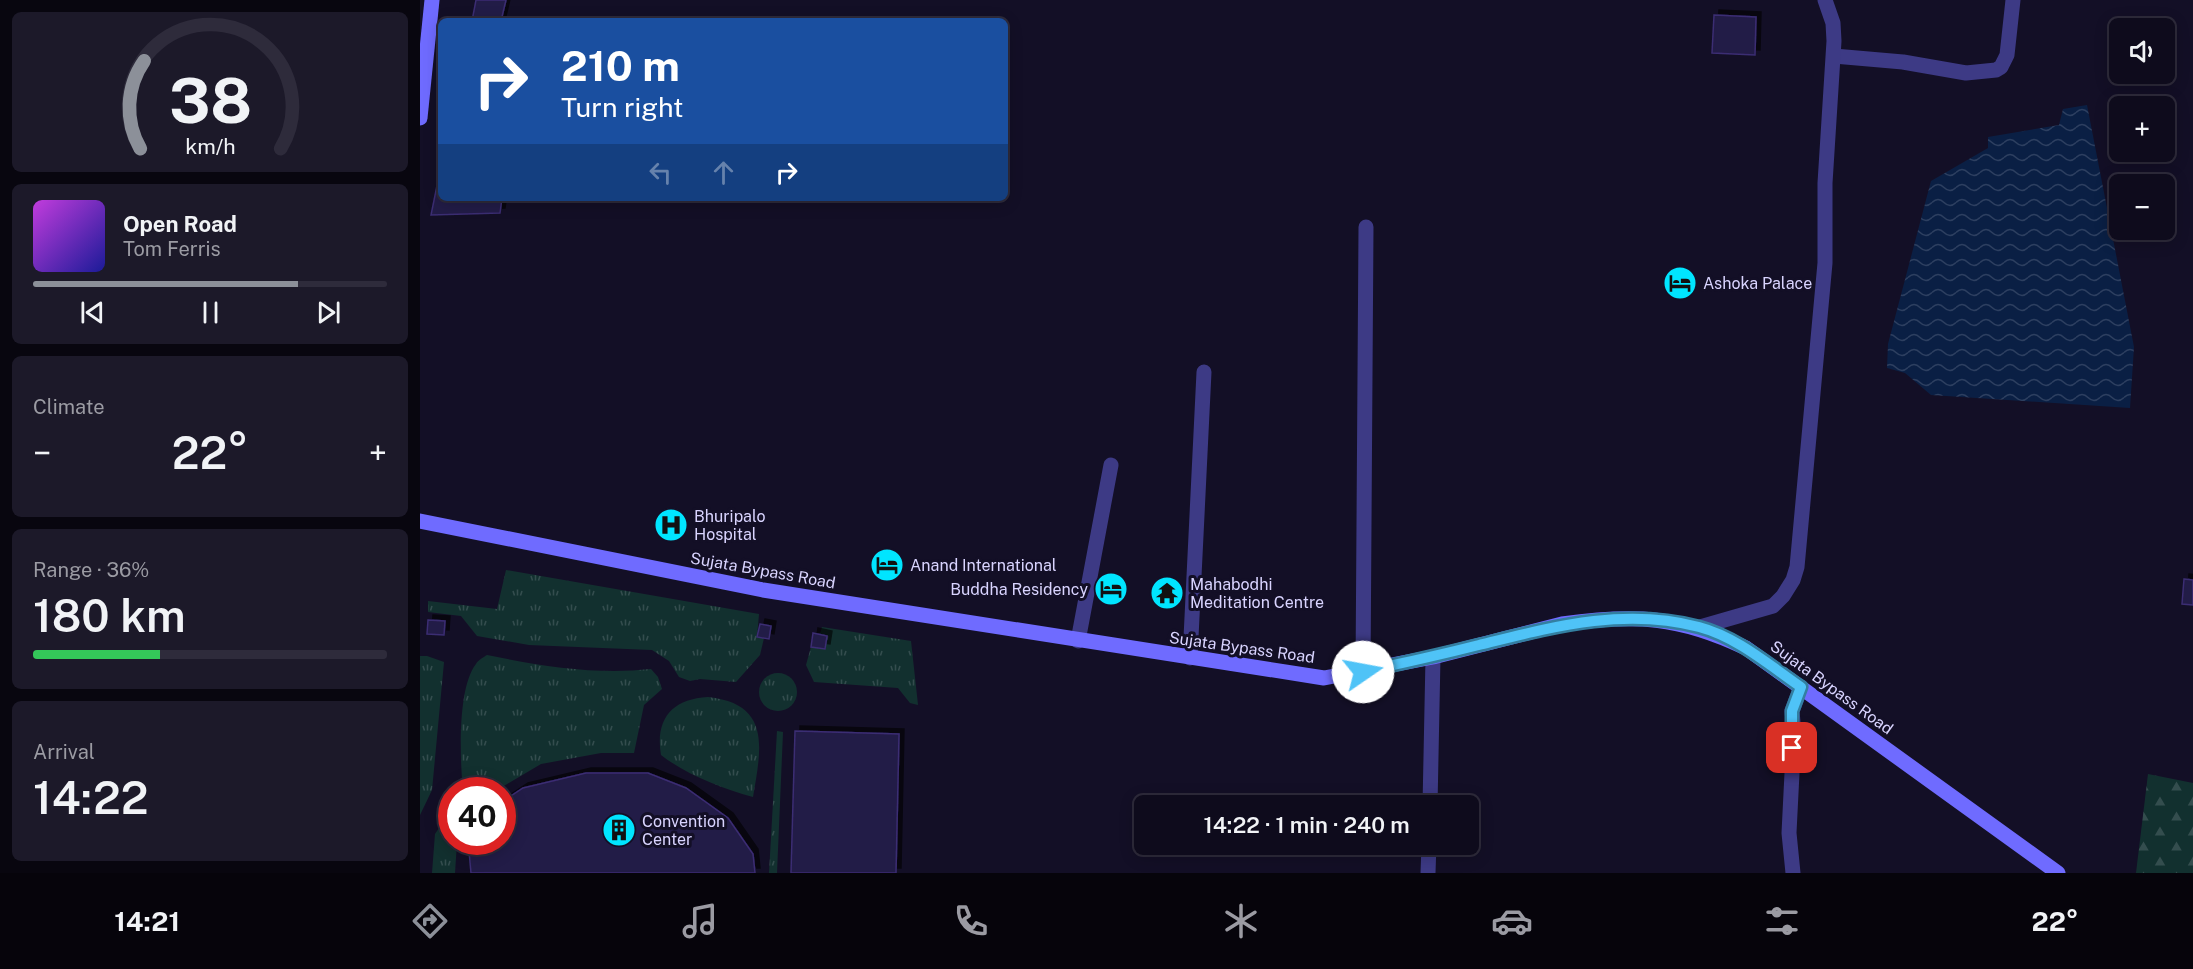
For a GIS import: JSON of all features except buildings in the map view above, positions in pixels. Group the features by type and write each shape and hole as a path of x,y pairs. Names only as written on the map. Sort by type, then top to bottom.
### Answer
{"street":[{"path":"420,118 432,0"},
{"path":"1700,627 1773,606 1783,596 1793,580 1797,567 1825,264 1825,183 1834,56 1833,23 1825,0"},
{"path":"1834,56 1903,62 1966,73 1996,70 2001,67 2007,55 2013,0"},
{"path":"1363,672 1366,227"},
{"path":"1190,658 1204,372"},
{"path":"1078,641 1111,465"},
{"name":"Sujata Bypass Road","path":"420,521 764,590 1324,678 1433,657 1562,624 1590,620 1642,618 1700,627 1746,648 1796,700 2058,873"},
{"path":"1430,795 1433,657"},
{"path":"1793,873 1789,833 1796,700"},
{"path":"1428,855 1428,873"}],"green space":[{"path":"506,570 759,614 757,637 764,638 760,655 736,682 700,679 690,681 679,677 669,661 652,650 529,645 477,636 461,616 428,612 428,601 497,609"},
{"path":"822,627 911,641 918,705 910,703 898,688 814,682 806,665 811,647 825,649 827,636 820,634"},
{"path":"487,655 528,663 589,670 651,669 658,677 662,689 644,705 634,753 601,753 541,764 516,779 462,777 463,707 470,675 480,660"},
{"path":"420,656 444,662 432,790 420,815"},
{"path":"778,673 785,674 791,679 796,685 796,699 791,705 785,710 778,711 771,710 765,705 760,699 759,692 760,685 765,679 771,674"},
{"path":"708,697 729,701 743,709 752,719 758,732 758,762 753,797 705,780 661,755 661,731 669,713 685,702"},
{"path":"777,731 783,732 777,873 769,873"},
{"path":"2148,774 2193,783 2193,873 2136,873"},
{"path":"438,830 438,855 456,855 455,873 432,873 435,834"}],"water":[{"path":"2087,105 2109,218 2109,240 2113,240 2134,347 2130,408 1931,395 1905,373 1887,368 1888,344 1931,181 1988,148 1988,137 2059,125 2063,109"}],"place":[{"name":"Ashoka Palace","path":"1680,283"},
{"name":"Bhuripalo Hospital","path":"671,525"},
{"name":"Anand International","path":"887,565"},
{"name":"Buddha Residency","path":"1111,589"},
{"name":"Mahabodhi Meditation Centre","path":"1167,593"},
{"name":"Convention Center","path":"619,830"}],"route":[{"path":"1363,672 1562,624 1590,620 1642,618 1668,621 1700,627 1728,639 1746,648 1801,687 1792,711 1794,733 1792,748"}]}
